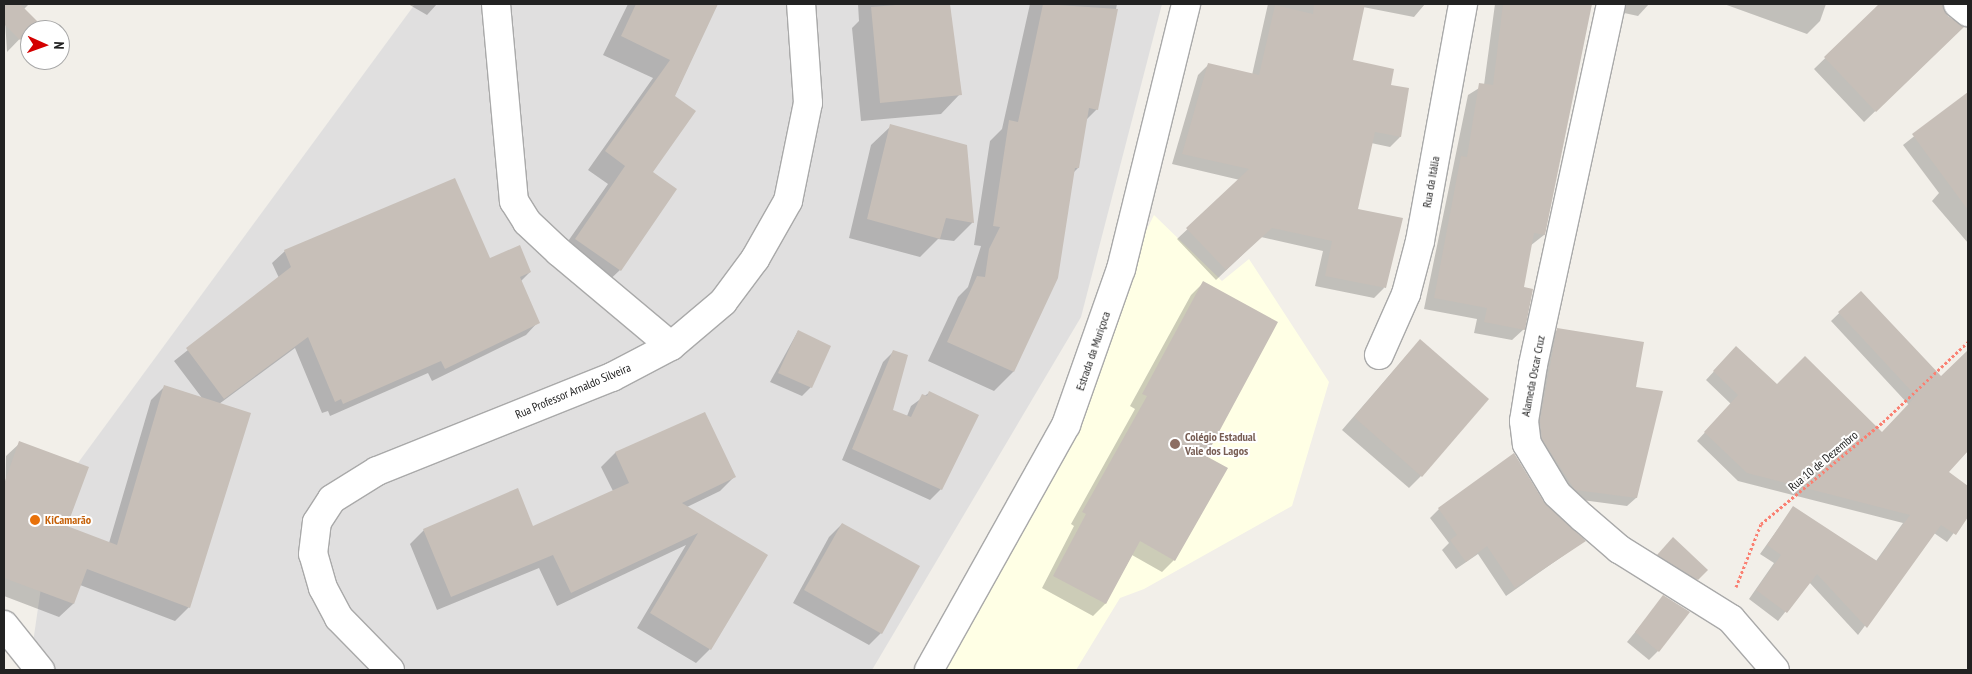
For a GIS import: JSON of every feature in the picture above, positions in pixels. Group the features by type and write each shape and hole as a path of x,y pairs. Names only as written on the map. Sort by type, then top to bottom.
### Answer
{"street":[{"path":"496,4 514,201 527,222 671,346"},
{"name":"Rua Professor Arnaldo Silveira","path":"390,670 339,618 323,588 313,554 317,522 332,499 378,471 612,377 671,346 723,302 755,260 788,201 808,103 801,4"},
{"name":"Estrada da Muriçoca","path":"929,670 1066,424 1079,391 1121,269 1186,4"},
{"name":"Rua da Itália","path":"1379,355 1406,294 1420,242 1463,4"},
{"name":"Alameda Oscar Cruz","path":"1611,4 1533,366 1524,422 1527,444 1556,494 1597,531 1731,619 1775,670"},
{"path":"1958,4 1968,12"},
{"path":"4,625 40,670"}],"path":[{"name":"Rua 10 de Dezembro","path":"1731,619 1738,575 1761,524 1883,422 1968,342"}],"shaded area":[{"path":"415,4 1162,4 1081,317 872,670 29,670 50,526 75,467"},
{"name":"Colégio Estadual Vale dos Lagos","path":"1154,215 1222,281 1249,259 1329,382 1292,506 1144,589 1120,598 1076,670 927,670"}],"building":[{"path":"4,4 20,4 36,20 20,20 20,40 4,24"},
{"path":"636,4 718,4 675,96 696,111 653,172 677,189 621,271 575,239 625,166 605,151 670,60 621,36"},
{"path":"908,4 950,4 962,95 880,103 871,7"},
{"path":"1043,4 1118,9 1098,110 1089,108 1079,168 1075,168 1058,278 1014,372 947,342 977,276 985,277 989,249 1000,227 993,226 1009,120 1018,122"},
{"path":"1314,4 1365,4 1353,60 1394,69 1391,85 1409,88 1401,137 1375,132 1358,209 1403,218 1386,288 1325,276 1332,241 1272,228 1226,270 1186,228 1249,169 1182,154 1208,63 1259,75 1275,5 1313,14"},
{"path":"1503,4 1592,4 1545,235 1534,233 1524,287 1533,289 1525,330 1484,322 1487,308 1434,298 1461,156 1467,157 1479,83 1493,85"},
{"path":"1879,4 1943,4 1948,16 1964,27 1876,112 1824,57"},
{"path":"1968,92 1968,210 1912,134"},
{"path":"890,124 967,145 974,223 946,218 940,239 867,219"},
{"path":"455,178 490,258 520,245 531,272 520,277 540,323 445,369 441,361 343,404 341,399 335,402 308,337 224,399 186,348 291,267 284,250"},
{"path":"1203,281 1278,322 1206,456 1228,468 1175,561 1140,541 1106,604 1053,576 1086,514 1082,512 1147,396 1142,394"},
{"path":"1861,291 1941,376 1968,350 1968,451 1949,472 1968,486 1968,517 1956,535 1941,525 1867,628 1817,574 1787,613 1756,590 1781,555 1767,545 1793,506 1877,561 1910,515 1747,473 1704,432 1738,395 1713,371 1736,346 1777,384 1805,356 1882,432 1916,396 1838,312"},
{"path":"1557,328 1644,342 1636,387 1663,391 1637,498 1575,490 1542,439 1540,421"},
{"path":"798,330 831,346 812,388 778,373"},
{"path":"1420,339 1489,399 1422,477 1354,417"},
{"path":"893,350 908,355 893,410 911,417 922,394 927,396 929,391 979,415 942,490 852,449"},
{"path":"164,385 251,413 190,608 87,569 74,604 4,578 4,484 19,441 89,467 67,526 117,545"},
{"path":"705,412 736,477 682,503 768,555 711,650 650,613 698,533 571,593 553,555 451,597 423,529 518,488 533,526 629,483 615,452"},
{"path":"1514,453 1544,502 1586,541 1515,588 1487,546 1466,562 1450,540 1457,535 1438,508"},
{"path":"842,523 920,566 882,634 804,590"},
{"path":"1673,537 1708,570 1698,580 1657,555"},
{"path":"1663,595 1690,612 1659,652 1635,632"}],"place":[{"name":"Colégio Estadual Vale dos Lagos","path":"1175,444"},
{"name":"KiCamarão","path":"35,520"}]}
